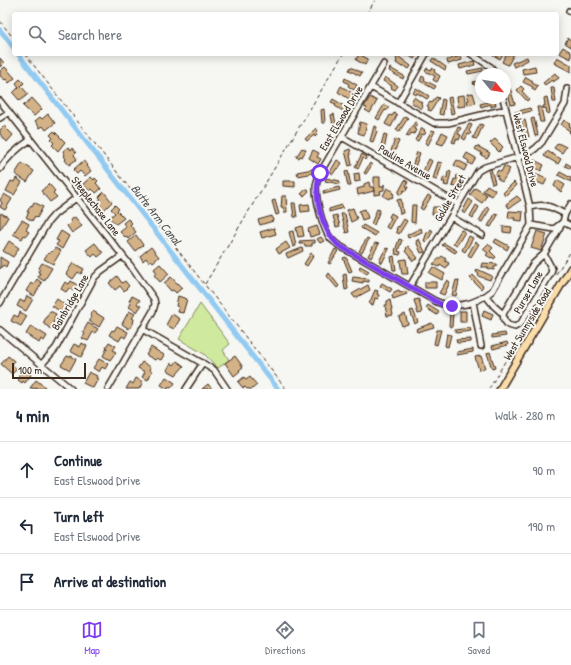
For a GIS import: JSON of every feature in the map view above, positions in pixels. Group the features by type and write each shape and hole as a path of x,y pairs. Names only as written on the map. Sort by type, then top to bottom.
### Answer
{"main road":[{"name":"West Sunnyside Road","path":"500,389 571,268"}],"street":[{"path":"398,103 425,56"},
{"path":"474,56 492,68"},
{"name":"East Elswood Drive","path":"384,64 317,180 316,189 318,203 328,233 338,245 443,305 452,306 473,302 486,296 496,285 531,226"},
{"path":"371,88 434,123 448,123 506,109"},
{"name":"Goldie Street","path":"410,286 478,171 485,167 528,154 536,148 542,142 565,104 567,89"},
{"name":"Steeplechase Lane","path":"0,101 154,299 153,311 108,389"},
{"name":"West Elswood Drive","path":"505,104 516,157 530,207"},
{"path":"0,118 9,112"},
{"name":"Pauline Avenue","path":"342,137 458,204"},
{"path":"0,169 13,152 30,140"},
{"path":"0,303 48,222 55,214 76,198"},
{"path":"563,222 554,229 531,226 530,207 540,204 551,207 565,214"},
{"path":"486,296 494,306 504,314 533,264 544,254 563,222 565,214 571,204"},
{"path":"451,217 482,235"},
{"path":"563,222 571,226"},
{"name":"Purser Lane","path":"504,314 504,320 510,326 515,328 521,323 551,273 552,269 544,254"},
{"name":"Bainbridge Lane","path":"41,365 56,348 94,278 122,256"},
{"path":"473,302 481,346"},
{"path":"142,329 214,370 227,389"},
{"path":"0,330 70,389"},
{"path":"186,389 203,363"}],"path":[{"path":"368,12 375,0"},
{"path":"0,21 12,37"},
{"path":"27,56 286,389"},
{"path":"204,284 342,56"},
{"path":"556,274 571,251"},
{"path":"489,389 532,315"}],"green space":[{"path":"200,304 230,344 223,350 229,360 218,368 204,354 179,339"}],"building":[{"path":"568,38 571,40 571,47 565,43"},
{"path":"563,47 571,52 571,59 559,53"},
{"path":"358,56 363,56 368,59 365,65 356,60"},
{"path":"398,56 411,66 409,69 396,63"},
{"path":"461,56 462,60 448,64 447,60"},
{"path":"495,56 502,56 500,59"},
{"path":"505,56 513,56 508,65 502,62"},
{"path":"527,57 528,60 514,67 512,63"},
{"path":"557,57 571,65 571,72 554,63"},
{"path":"0,58 4,63 0,67"},
{"path":"433,58 446,67 445,70 431,61"},
{"path":"474,61 475,65 460,69 459,65"},
{"path":"535,66 536,72 523,74 522,69"},
{"path":"5,67 15,78 9,83 6,79 5,80 0,76 0,71"},
{"path":"351,67 362,73 360,76 349,70"},
{"path":"390,68 404,76 403,79 389,71"},
{"path":"427,68 431,70 432,68 435,70 434,72 440,76 437,82 433,80 435,76 425,71"},
{"path":"475,70 475,73 468,74 467,71"},
{"path":"555,73 559,78 553,82 552,80 545,85 543,83"},
{"path":"422,76 425,78 424,80 436,86 434,89 420,81"},
{"path":"385,77 398,86 395,90 391,88 392,86 383,81"},
{"path":"526,77 538,86 535,91 532,89 533,87 523,82"},
{"path":"345,78 357,85 354,90 344,81"},
{"path":"20,79 24,83 21,86 28,94 20,101 13,93 19,87 16,83"},
{"path":"341,86 354,94 351,100 338,92"},
{"path":"521,86 524,89 522,91 529,99 527,101 517,90"},
{"path":"416,88 429,96 427,99 417,93 416,95 413,93"},
{"path":"551,88 554,88 556,102 553,102"},
{"path":"511,91 515,104 511,104"},
{"path":"473,93 475,103 468,105 467,101 469,100 467,94"},
{"path":"464,95 466,106 458,107 457,96"},
{"path":"370,97 377,101 370,113 365,110 367,108 364,107"},
{"path":"414,97 422,103 421,105 423,106 421,109 411,102"},
{"path":"436,97 439,98 431,111 428,110 429,107 427,106 430,102 432,103"},
{"path":"451,97 454,113 451,114 448,98"},
{"path":"547,97 550,113 547,114 546,108 543,109 543,106 545,106 544,98"},
{"path":"32,98 42,109 34,116 23,106"},
{"path":"333,99 346,107 343,111 335,106 336,104 331,102"},
{"path":"442,99 445,100 443,115 439,114"},
{"path":"480,104 491,104 481,107"},
{"path":"384,105 389,107 386,111 385,110 379,120 376,118"},
{"path":"537,107 541,107 544,122 540,122"},
{"path":"530,108 531,111 516,115 515,112"},
{"path":"324,109 325,123 322,123 321,110"},
{"path":"394,113 397,115 391,127 385,124 390,115 392,116"},
{"path":"48,114 55,123 46,130 43,126 40,128 35,121 40,117 42,119"},
{"path":"334,114 337,129 334,130 331,115"},
{"path":"405,116 408,118 399,132 396,130"},
{"path":"534,118 538,135 535,136 531,119"},
{"path":"525,120 529,137 525,138 521,121"},
{"path":"564,120 570,124 571,134 569,132 570,131 561,125"},
{"path":"360,122 367,124 364,135 358,133"},
{"path":"415,122 417,123 414,129 416,130 414,134 411,133 409,137 406,136"},
{"path":"469,124 472,125 469,131 471,133 470,135 468,134 465,140 462,138"},
{"path":"480,124 483,125 477,139 473,138"},
{"path":"4,126 13,135 7,142 0,134 0,130"},
{"path":"374,126 377,127 377,131 373,142 370,141"},
{"path":"458,127 461,128 458,134 461,135 459,140 456,139 455,143 452,142"},
{"path":"316,128 318,131 316,133 317,135 315,137 314,135 307,141 305,139"},
{"path":"422,128 426,133 424,135 422,134 418,141 415,140"},
{"path":"432,130 435,131 428,145 425,143"},
{"path":"54,131 65,142 58,151 52,145 54,143 51,140 53,138 50,135"},
{"path":"442,132 448,135 443,145 437,143"},
{"path":"384,134 387,135 384,150 380,149"},
{"path":"395,139 399,141 393,155 390,154"},
{"path":"495,139 503,147 499,152 490,143"},
{"path":"558,143 566,147 562,153 554,148"},
{"path":"477,146 490,153 487,158 475,149"},
{"path":"68,147 71,150 72,148 76,153 74,155 77,159 69,165 65,160 63,151"},
{"path":"302,148 306,150 302,157 296,157"},
{"path":"350,149 352,165 349,166 345,151"},
{"path":"313,150 319,153 317,157 321,159 318,164 309,158"},
{"path":"547,151 561,159 558,164 544,156"},
{"path":"417,152 420,153 415,167 412,167"},
{"path":"467,153 476,158 472,165 464,158"},
{"path":"362,154 367,157 365,160 363,158 358,169 355,167"},
{"path":"429,159 432,161 426,174 422,173"},
{"path":"337,160 342,163 333,174 330,172"},
{"path":"457,160 467,165 464,171 454,165"},
{"path":"534,160 544,165 541,171 533,166 534,164 532,163"},
{"path":"83,161 88,165 87,166 91,171 85,176 80,171 77,174 73,170"},
{"path":"438,162 442,163 437,180 433,179"},
{"path":"22,163 34,171 27,182 15,174"},
{"path":"370,163 372,165 366,174 364,173"},
{"path":"566,163 571,166 571,169 565,166"},
{"path":"504,166 510,169 502,182 497,178 498,176 495,175 498,170 501,172"},
{"path":"313,169 314,173 298,176 297,172"},
{"path":"491,169 495,183 492,184 488,170"},
{"path":"348,171 351,186 348,186 345,172"},
{"path":"448,171 451,172 448,186 444,185 445,182 442,182 444,177 447,178"},
{"path":"560,172 571,178 571,182 558,175"},
{"path":"359,173 360,181 355,182 354,174"},
{"path":"535,174 547,179 544,185 532,180"},
{"path":"457,175 463,177 460,188 452,186"},
{"path":"91,177 98,181 96,183 101,189 96,193 92,189 89,191 83,184"},
{"path":"374,177 380,177 380,187 384,186 384,190 380,191 381,194 374,195"},
{"path":"16,178 22,182 14,195 6,191 11,181 14,182"},
{"path":"326,178 340,181 339,184 325,181"},
{"path":"405,180 408,182 406,186 408,187 401,195 398,193"},
{"path":"557,180 565,185 561,192 554,186"},
{"path":"283,181 295,181 295,187 283,186"},
{"path":"369,182 370,187 373,187 374,191 358,195 357,189 364,187 364,184"},
{"path":"514,182 516,185 505,196 503,193"},
{"path":"49,184 55,191 53,193 57,197 50,202 41,191"},
{"path":"487,185 495,190 492,196 483,191"},
{"path":"339,187 340,190 324,194 323,191"},
{"path":"387,188 393,191 392,193 394,194 392,198 390,197 389,199 383,196"},
{"path":"475,188 487,195 482,203 470,195"},
{"path":"306,189 309,191 304,196 301,194"},
{"path":"104,192 112,202 104,210 97,202 101,199 99,197"},
{"path":"4,194 12,199 5,210 0,207 2,203 0,200"},
{"path":"428,195 431,197 423,210 420,208"},
{"path":"282,196 286,196 287,212 284,212 283,207 281,207"},
{"path":"517,196 521,200 509,208 506,204"},
{"path":"401,199 403,213 400,214 397,200"},
{"path":"469,199 473,202 465,214 462,212"},
{"path":"275,200 279,214 276,215 272,201"},
{"path":"34,202 43,207 37,218 35,216 32,221 26,217 29,212 27,212"},
{"path":"292,203 295,203 297,217 294,217"},
{"path":"309,204 310,211 301,212 300,205"},
{"path":"115,205 119,209 117,211 124,218 116,224 109,218 115,213 111,209"},
{"path":"342,205 343,208 329,212 329,209"},
{"path":"412,205 416,205 415,223 411,222"},
{"path":"476,205 479,207 473,218 470,216"},
{"path":"433,207 443,207 443,214 432,214"},
{"path":"487,207 490,209 482,222 479,221"},
{"path":"353,208 357,219 351,222 347,210"},
{"path":"365,209 368,218 362,220 359,211"},
{"path":"377,209 380,210 374,225 371,224"},
{"path":"509,211 523,212 522,221 514,220 515,218 508,218"},
{"path":"1,213 8,217 0,230 0,216"},
{"path":"391,213 396,216 389,229 386,227 391,218 389,217"},
{"path":"341,214 345,214 349,232 346,233"},
{"path":"495,214 498,215 491,227 488,226"},
{"path":"337,215 340,226 336,227 333,216"},
{"path":"272,216 273,221 260,225 258,220"},
{"path":"75,217 82,226 72,233 67,226 71,222 70,220"},
{"path":"128,219 132,223 130,225 136,232 128,239 120,232 126,227 123,223"},
{"path":"404,219 407,221 399,234 396,232 396,229"},
{"path":"22,220 29,224 26,230 29,232 26,236 24,235 22,239 13,234"},
{"path":"363,225 377,233 375,236 361,228"},
{"path":"302,226 304,236 298,237 296,228"},
{"path":"317,226 320,234 310,237 308,229"},
{"path":"503,226 512,227 511,233 503,232"},
{"path":"274,228 276,234 262,238 260,232"},
{"path":"421,228 422,232 408,238 407,235"},
{"path":"431,229 433,231 427,242 424,241 427,232 429,233"},
{"path":"461,230 465,232 457,245 453,243"},
{"path":"61,231 69,236 62,249 56,245 59,241 56,240"},
{"path":"293,231 296,246 293,247 289,232"},
{"path":"537,231 547,234 541,251 531,248"},
{"path":"136,235 143,245 135,251 128,242"},
{"path":"469,236 473,238 465,252 462,250"},
{"path":"321,237 324,241 320,243 317,239"},
{"path":"367,238 369,239 362,253 359,251"},
{"path":"399,239 402,240 398,251 401,252 400,255 395,254"},
{"path":"419,239 425,252 421,253 416,241"},
{"path":"496,239 509,246 507,250 494,242"},
{"path":"315,240 315,243 312,243 312,246 305,246 305,244 300,244 299,241"},
{"path":"9,241 19,248 13,257 3,251"},
{"path":"286,242 290,248 279,254 276,249"},
{"path":"475,242 479,244 471,257 468,255"},
{"path":"95,243 103,253 98,257 95,254 92,257 86,250"},
{"path":"375,243 379,244 371,258 368,256"},
{"path":"444,243 457,251 455,253 442,245"},
{"path":"488,244 493,248 490,251 496,257 494,259 486,255 488,253 483,249"},
{"path":"408,246 418,258 413,261 405,251"},
{"path":"151,247 159,257 153,262 151,260 149,262 146,258 143,261 140,256"},
{"path":"55,248 61,251 53,264 44,259 48,253 49,254 51,251 52,252"},
{"path":"302,248 303,251 288,258 286,254"},
{"path":"386,248 389,249 382,263 379,261"},
{"path":"335,249 338,251 330,264 328,263"},
{"path":"311,253 314,255 307,266 304,264"},
{"path":"394,256 396,270 393,270 391,257"},
{"path":"442,256 446,259 445,261 449,263 446,269 440,265 439,267 433,264"},
{"path":"0,257 8,262 6,267 3,265 0,269"},
{"path":"346,257 352,271 349,272 343,258"},
{"path":"406,259 408,274 402,274 400,260"},
{"path":"42,263 52,268 44,281 38,277 40,273 38,272 40,269 39,268"},
{"path":"73,263 84,269 81,274 78,272 73,279 66,274"},
{"path":"482,263 497,264 496,267 494,267 494,270 488,269 488,267 481,267"},
{"path":"160,264 169,274 160,282 154,275 157,273 154,269"},
{"path":"360,266 369,271 367,274 359,269"},
{"path":"433,267 445,274 442,280 429,273"},
{"path":"477,269 492,276 490,280 478,276 479,274 476,272"},
{"path":"329,273 339,286 337,288 327,276"},
{"path":"346,274 348,289 345,290 343,275"},
{"path":"473,275 483,286 481,289 470,278"},
{"path":"117,276 122,283 125,281 129,286 124,291 120,286 115,290 109,283"},
{"path":"171,277 182,288 176,293 173,290 171,291 164,283"},
{"path":"353,277 369,279 369,282 363,281 363,283 352,281"},
{"path":"37,279 42,283 34,296 26,291 31,283 33,285"},
{"path":"447,280 450,282 444,295 439,293"},
{"path":"456,280 459,281 456,296 452,295"},
{"path":"71,281 77,285 73,291 69,288 66,292 61,289 65,282 69,284"},
{"path":"425,282 436,282 436,288 425,288"},
{"path":"382,283 392,289 390,292 380,286"},
{"path":"368,285 370,290 355,298 352,294"},
{"path":"375,290 378,291 378,299 375,298 373,305 369,304"},
{"path":"399,290 400,293 405,291 407,294 393,299 392,295 394,292"},
{"path":"27,296 33,299 26,311 17,306 20,300 24,302"},
{"path":"132,296 140,300 137,304 141,306 137,312 129,307 131,303 129,301"},
{"path":"178,296 187,299 183,313 178,312 179,307 176,306"},
{"path":"57,299 65,305 61,312 52,306"},
{"path":"419,299 422,313 418,314 414,300"},
{"path":"390,300 393,315 387,316 385,305 387,305 387,301"},
{"path":"428,305 439,312 437,315 426,308"},
{"path":"413,310 418,322 415,324 410,311"},
{"path":"484,310 493,314 491,320 482,316"},
{"path":"50,311 56,314 51,329 43,323"},
{"path":"93,311 104,318 99,327 89,321 92,317 90,316"},
{"path":"129,311 135,314 132,318 134,319 133,324 129,329 122,324"},
{"path":"460,311 466,311 466,322 460,322"},
{"path":"20,312 27,316 21,326 11,321 14,315 18,317"},
{"path":"450,313 453,313 452,327 449,326"},
{"path":"172,314 180,319 174,329 166,325"},
{"path":"405,314 408,324 402,326 399,317"},
{"path":"88,323 98,329 95,333 93,332 88,341 82,338 85,334 83,332"},
{"path":"432,323 434,327 417,332 416,329"},
{"path":"31,326 47,336 44,341 41,339 39,343 26,334"},
{"path":"117,326 128,332 125,338 122,336 119,341 109,335"},
{"path":"470,328 471,331 456,333 455,330"},
{"path":"437,330 441,330 437,345 434,344"},
{"path":"505,333 506,336 492,338 492,335"},
{"path":"447,334 451,335 448,347 445,346"},
{"path":"471,339 471,342 457,343 456,340"},
{"path":"109,342 116,346 113,350 116,352 110,360 103,356"},
{"path":"507,342 508,345 493,349 492,346"},
{"path":"82,343 87,346 81,357 70,351 74,344 80,347"},
{"path":"151,347 164,355 161,360 157,358 155,360 146,355"},
{"path":"473,349 473,352 457,355 457,352"},
{"path":"490,352 495,368 492,369 487,353"},
{"path":"8,356 14,361 12,365 17,369 12,374 1,364"},
{"path":"67,356 71,356 76,359 70,370 61,365"},
{"path":"235,356 243,367 234,376 225,363"},
{"path":"481,356 485,368 479,370 475,357"},
{"path":"99,359 108,364 105,369 102,367 99,372 93,368"},
{"path":"177,361 184,366 176,375 167,370 171,363 174,365"},
{"path":"142,362 151,367 150,370 152,371 148,380 142,377 145,372 138,368"},
{"path":"24,369 31,375 25,383 23,381 22,383 18,380 20,378 18,376"},
{"path":"89,372 97,376 96,378 98,379 93,388 83,383"},
{"path":"166,377 175,383 168,389 161,385"},
{"path":"244,377 246,380 250,377 257,385 252,389 247,389 245,387 243,388 238,382"},
{"path":"136,378 143,382 139,389 126,389 130,382 133,384"},
{"path":"36,380 45,387 43,389 30,388"},
{"path":"208,384 212,389 202,389"}],"waterway":[{"name":"Butte Arm Canal","path":"0,30 12,45"},
{"name":"Butte Arm Canal","path":"20,56 278,389"}],"route":[{"path":"320,173 317,180 316,189 318,203 331,239 338,245 435,301 443,305 452,306"}]}
